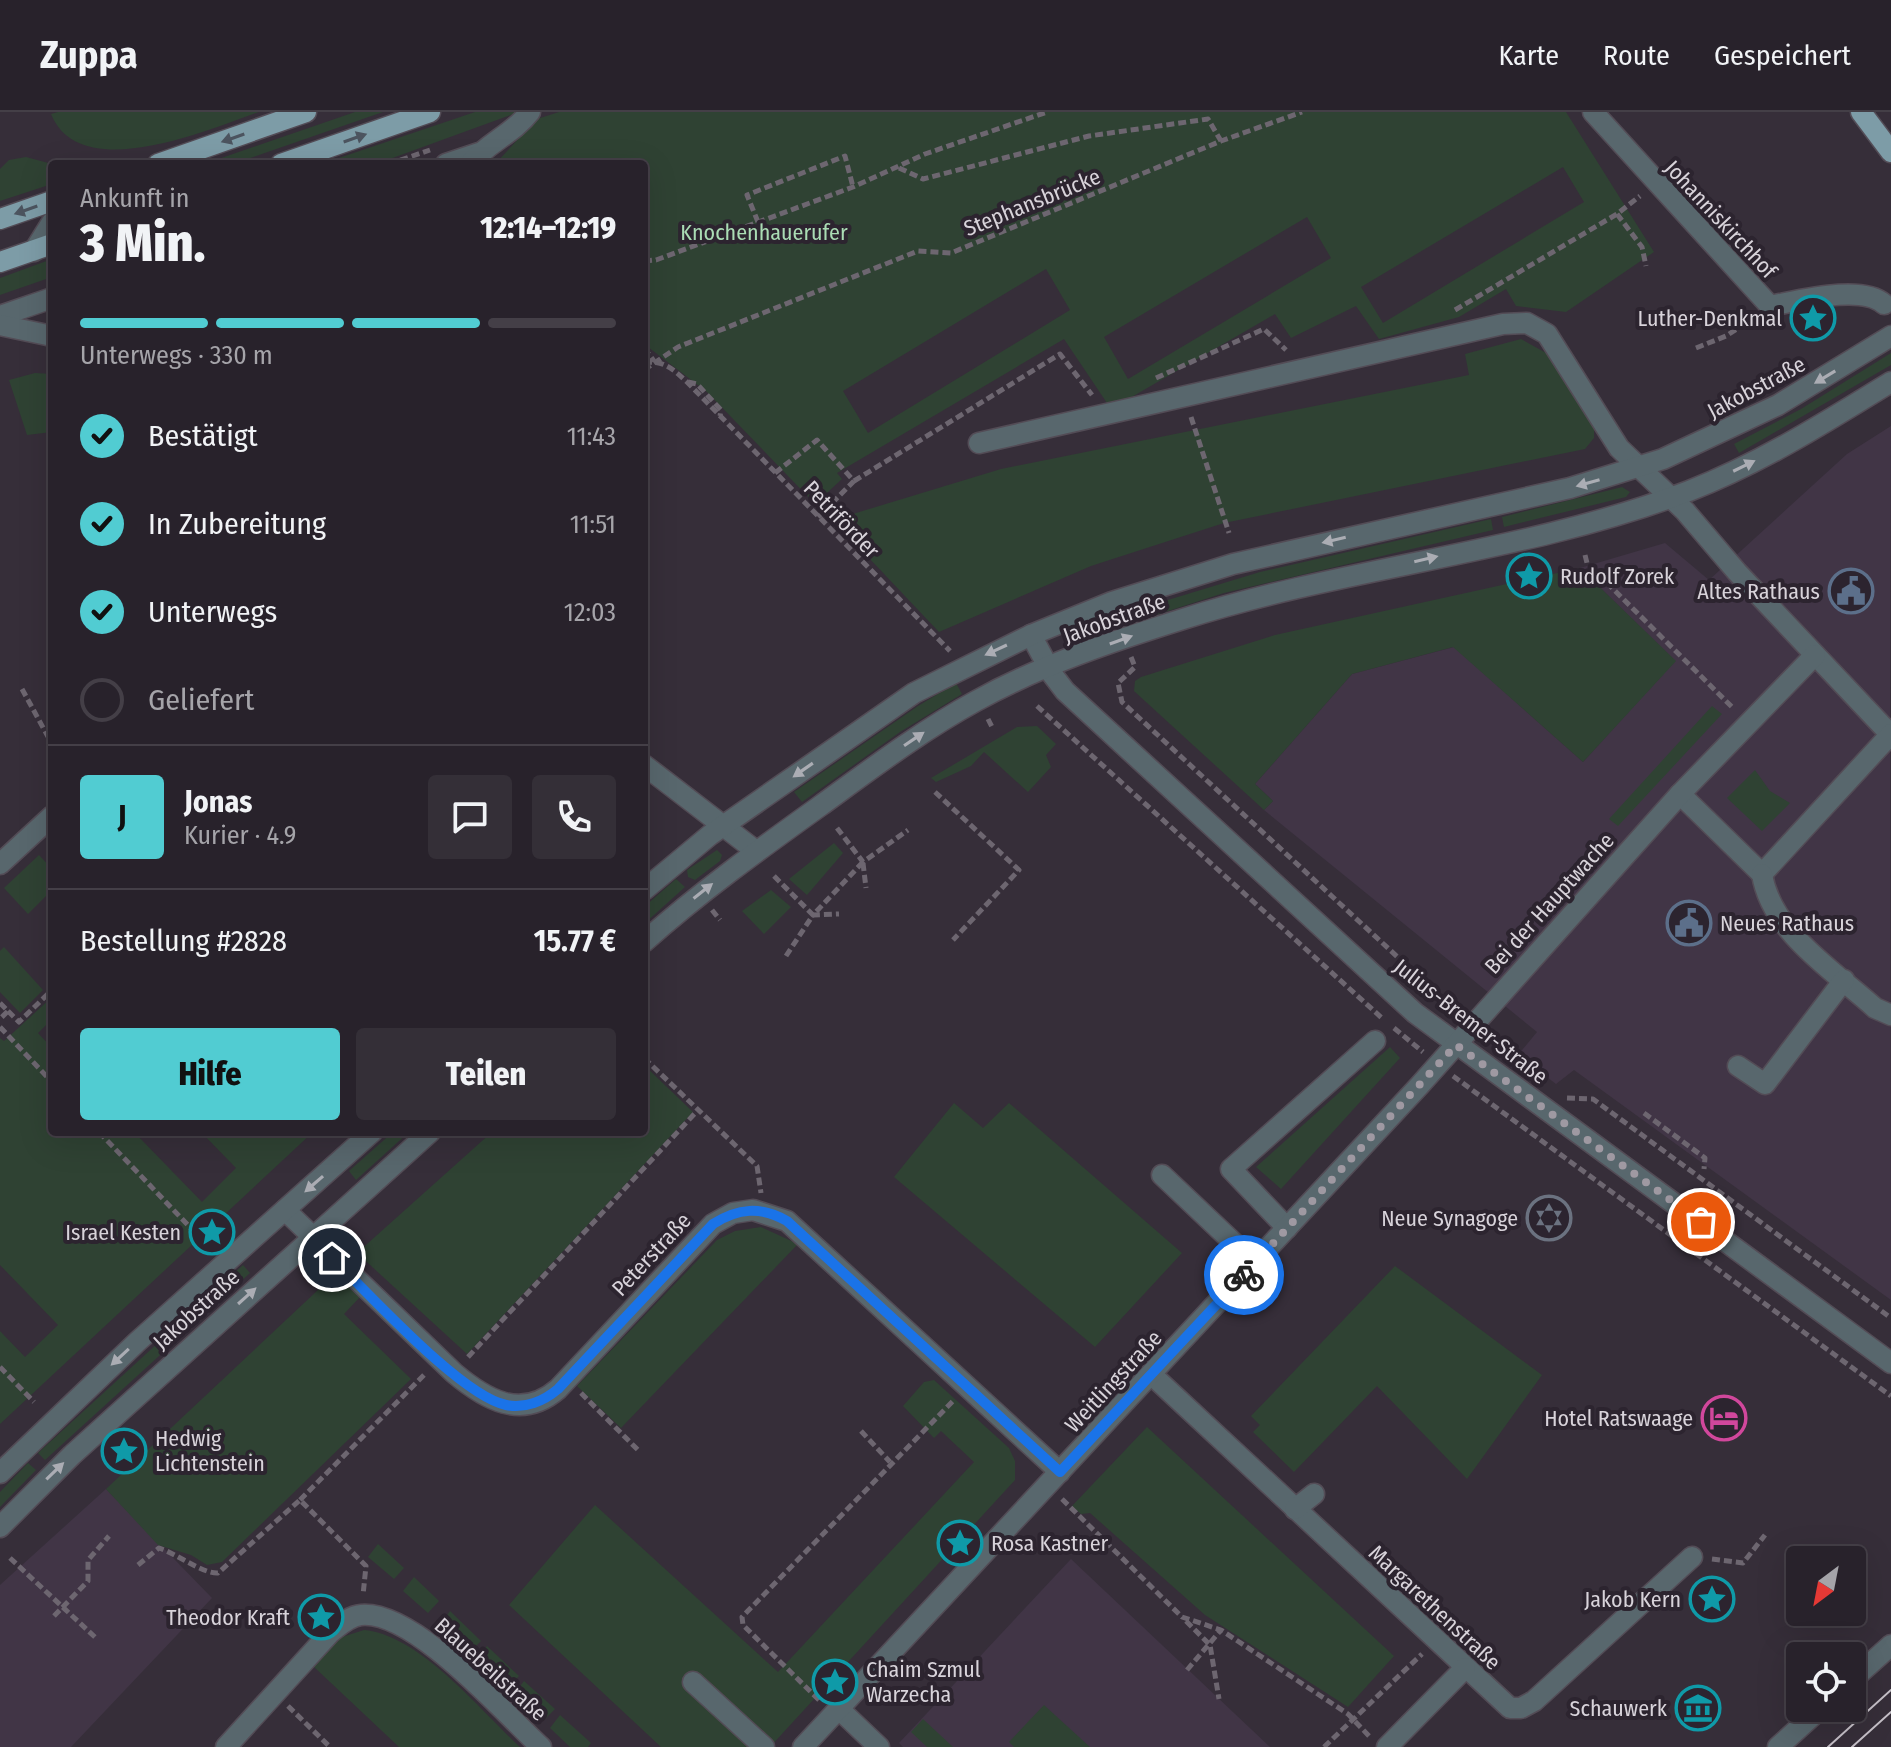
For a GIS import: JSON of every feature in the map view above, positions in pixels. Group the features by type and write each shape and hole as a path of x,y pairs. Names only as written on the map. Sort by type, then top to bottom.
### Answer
{"main road":[{"path":"169,160 306,112"},
{"path":"292,160 430,112"},
{"path":"1861,112 1891,152"},
{"path":"0,219 48,202"},
{"path":"0,262 43,247"}],"street":[{"path":"474,158 512,132 530,112"},
{"name":"Johanniskirchhof","path":"1593,112 1655,184 1770,306 1845,294 1876,297 1884,304"},
{"path":"0,316 48,299"},
{"path":"979,443 1515,322 1545,331 1619,448 1672,497 1891,734 1762,874"},
{"path":"0,325 48,335"},
{"name":"Jakobstraße","path":"648,887 724,825 914,693 1031,635 1112,602 1223,567 1570,488 1637,467 1750,420 1891,336"},
{"name":"Jakobstraße","path":"648,938 698,894 756,851 978,699 1048,668 1154,629 1246,601 1578,525 1672,497 1764,456 1891,382"},
{"name":"Julius-Bremer-Straße","path":"1031,635 1048,668 1086,712 1415,1013 1891,1363"},
{"name":"Bei der Hauptwache","path":"1456,1045 1680,794 1815,655"},
{"path":"648,768 756,851"},
{"path":"1680,794 1762,874 1766,897 1775,915 1878,1010 1891,1015"},
{"path":"0,864 48,820"},
{"path":"1738,1066 1765,1084 1844,980"},
{"path":"1287,1228 1231,1169 1375,1041"},
{"name":"Weitlingstraße","path":"803,1747 1456,1045"},
{"name":"Jakobstraße","path":"0,1473 83,1391 368,1136"},
{"name":"Jakobstraße","path":"0,1527 93,1435 426,1136"},
{"path":"1162,1175 1255,1263"},
{"name":"Peterstraße","path":"285,1210 447,1366 483,1395 504,1404 529,1404 546,1398 713,1224 744,1210 764,1211"},
{"path":"764,1211 787,1221 967,1386 1054,1479"},
{"name":"Margarethenstraße","path":"1152,1375 1505,1705 1516,1709 1527,1706 1692,1557"},
{"path":"1295,1509 1314,1494"},
{"path":"226,1747 330,1633 346,1620 362,1615"},
{"name":"Blauebeilstraße","path":"362,1615 393,1620 418,1634 541,1747"},
{"path":"1866,1667 1891,1645"},
{"path":"1387,1747 1465,1668"},
{"path":"693,1682 764,1747"},
{"path":"836,1712 879,1747"},
{"path":"1778,1747 1806,1722"}],"path":[{"path":"648,261 853,187 925,154 1047,112"},
{"name":"Stephansbrücke","path":"648,366 678,347 918,251 951,253 1221,141 1302,112"},
{"path":"898,167 923,179 1089,136 1208,119 1221,141"},
{"path":"758,222 747,195 845,156 853,187"},
{"path":"1448,314 1617,214 1655,184"},
{"path":"1617,214 1642,247 1646,266"},
{"path":"1696,348 1726,336 1770,306"},
{"path":"1154,379 1264,329 1284,350 1299,347"},
{"name":"Petriförder","path":"648,353 654,361 671,367 687,382 941,644"},
{"path":"818,517 854,481 1060,354 1100,404"},
{"path":"648,362 654,361"},
{"path":"1188,396 1194,432 1229,533"},
{"path":"775,473 817,440 854,481"},
{"path":"1585,555 1587,563 1736,710"},
{"name":"Julius-Bremer-Straße","path":"1135,667 1118,683 1122,702 1447,1002"},
{"path":"22,689 48,737"},
{"path":"1037,706 1410,1041"},
{"path":"935,792 1019,870 953,940"},
{"path":"837,828 863,862 866,888"},
{"path":"786,956 813,915 863,862 908,830"},
{"path":"774,876 813,915 839,914"},
{"path":"0,1003 19,1022 48,994"},
{"path":"0,1019 8,1011"},
{"path":"0,1027 48,1078"},
{"path":"648,1062 757,1166 764,1211"},
{"path":"1460,1081 1891,1396"},
{"name":"Julius-Bremer-Straße","path":"1559,1098 1593,1099 1891,1318"},
{"path":"138,1565 159,1548 189,1560 204,1572 218,1573 447,1366 699,1109"},
{"path":"1644,1113 1705,1158 1704,1169"},
{"path":"103,1136 205,1243"},
{"path":"0,1367 34,1402"},
{"path":"836,1712 743,1625 742,1619 890,1462 967,1386"},
{"path":"580,1393 640,1452"},
{"path":"861,1431 890,1462"},
{"path":"1054,1479 1210,1645 1219,1699"},
{"path":"300,1500 366,1566 362,1615"},
{"path":"1692,1557 1743,1563 1765,1535"},
{"path":"54,1616 88,1581 88,1560 109,1536"},
{"path":"10,1558 97,1639"},
{"path":"1182,1617 1221,1630 1354,1720 1380,1747"},
{"path":"1187,1670 1221,1630"},
{"path":"1324,1747 1436,1641"},
{"path":"274,1693 330,1747"}],"shaded area":[{"path":"1891,426 1891,1300 1574,1070 1556,1084 1518,1055 1537,1032 1264,810 1273,801 1255,784 1352,674 1454,647 1583,762 1675,661 1580,568 1665,543 1709,580 1847,454"},
{"path":"106,1489 212,1598 71,1747 0,1747 0,1585"},
{"path":"1071,1559 1270,1747 903,1747 899,1743"}],"green space":[{"path":"259,112 179,139 117,149 89,146 66,135 51,114"},
{"path":"355,112 383,112 245,160 216,160"},
{"path":"475,112 519,112 387,160 333,160"},
{"name":"Knochenhauerufer","path":"559,112 1566,112 1654,252 1566,312 1516,306 1506,289 1459,317 1379,339 1356,306 1291,338 1275,314 1111,409 1064,339 837,473 842,479 815,504 707,392 648,347 648,160 499,160 537,119","holes":["1563,167 1584,202 1383,323 1361,287","1307,217 1331,258 1128,379 1104,337","1046,269 1070,310 868,433 843,391"]},
{"path":"26,157 48,163 48,185 0,201 0,169 9,160"},
{"path":"48,260 48,278 0,295 0,278"},
{"path":"1521,339 1548,354 1594,428 1594,438 1585,449 1224,523 1091,566 939,632 833,520 1001,469 1469,375 1465,354"},
{"path":"1891,353 1891,365 1739,453 1734,444 1801,409"},
{"path":"35,373 48,374 48,432 27,435 9,380"},
{"path":"1622,487 1630,492 1626,497 1504,527 1502,517"},
{"path":"1491,519 1493,530 1224,593 1131,623 1125,613 1260,572"},
{"path":"1580,568 1676,661 1583,762 1453,647 1352,674 1255,784 1273,801 1264,810 1134,691 1135,681 1141,677 1275,635"},
{"path":"1107,619 1109,631 1066,643 1081,629"},
{"path":"956,683 962,694 900,732 802,802 794,792 918,706"},
{"path":"1712,706 1722,714 1618,826 1609,819"},
{"path":"1037,726 1056,744 1046,755 1051,767 1028,792 984,752 971,766 936,782 931,778 1017,727"},
{"path":"1755,770 1770,791 1790,803 1762,831 1727,798"},
{"path":"834,843 843,853 807,895 789,879"},
{"path":"717,850 722,855 720,861 695,880 688,877 687,870"},
{"path":"39,855 48,865 48,894 28,914 4,888"},
{"path":"676,879 685,887 648,920 648,904"},
{"path":"771,890 791,907 764,934 742,911"},
{"path":"4,947 43,990 20,1013 0,992 0,951"},
{"path":"48,1001 48,1023 38,1033 48,1044 48,1136 138,1136 202,1202 236,1168 205,1136 309,1136 0,1424 0,1331 25,1357 58,1325 0,1265 0,1038 4,1041"},
{"path":"1390,1047 1400,1058 1281,1189 1256,1167"},
{"path":"648,1069 693,1112 467,1354 357,1253 488,1136 648,1136"},
{"path":"954,1103 983,1128 1009,1103 1182,1253 1095,1347 894,1177"},
{"path":"388,1136 405,1136 356,1180 349,1171"},
{"path":"761,1227 798,1244 621,1428 577,1386 717,1240 735,1231"},
{"path":"243,1265 250,1273 45,1460 38,1453"},
{"path":"1395,1266 1542,1375 1467,1479 1377,1386 1294,1472 1253,1432 1260,1425 1251,1416"},
{"path":"335,1274 360,1297 344,1314 411,1379 222,1562 207,1565 191,1555 158,1545 106,1489"},
{"path":"934,1380 1009,1448 1015,1461 1015,1480 770,1747 661,1747 509,1605 595,1505 778,1672 974,1462 941,1431 934,1438 903,1406 924,1382"},
{"path":"1147,1427 1394,1656 1348,1707 1205,1615 1090,1513 1081,1514 1072,1506"},
{"path":"28,1463 36,1470 0,1507 0,1492"},
{"path":"378,1544 404,1568 394,1579 368,1557"},
{"path":"414,1577 439,1601 428,1613 403,1591"},
{"path":"450,1611 481,1641 471,1651 440,1625"},
{"path":"364,1630 385,1635 427,1659 520,1747 399,1747 313,1666 342,1637"},
{"path":"487,1646 519,1676 508,1687 477,1659"},
{"path":"524,1681 555,1709 544,1720 514,1694"},
{"path":"1044,1705 1090,1747 1014,1747 1009,1742"},
{"path":"560,1715 591,1743 588,1747 570,1747 550,1728"},
{"path":"923,1719 953,1747 927,1747 911,1732"}],"tram line":[{"path":"1828,1747 1891,1690"},
{"path":"1852,1747 1891,1712"}],"way so far":[{"path":"1244,1275 1456,1045 1701,1222"}],"place":[{"name":"Luther-Denkmal","path":"1813,318"},
{"name":"Rudolf Zorek","path":"1529,576"},
{"name":"Altes Rathaus","path":"1851,591"},
{"name":"Neues Rathaus","path":"1689,923"},
{"name":"Neue Synagoge","path":"1549,1218"},
{"name":"Israel Kesten","path":"212,1232"},
{"name":"Hotel Ratswaage","path":"1724,1418"},
{"name":"Hedwig Lichtenstein","path":"124,1451"},
{"name":"Rosa Kastner","path":"960,1543"},
{"name":"Jakob Kern","path":"1712,1599"},
{"name":"Theodor Kraft","path":"321,1617"},
{"name":"Chaim Szmul Warzecha","path":"835,1682"},
{"name":"Schauwerk","path":"1698,1708"}],"route":[{"path":"332,1258 467,1384 496,1402 513,1406 546,1398 558,1389 713,1224 744,1210 764,1211 787,1221 825,1254 1060,1472 1244,1275"}]}
